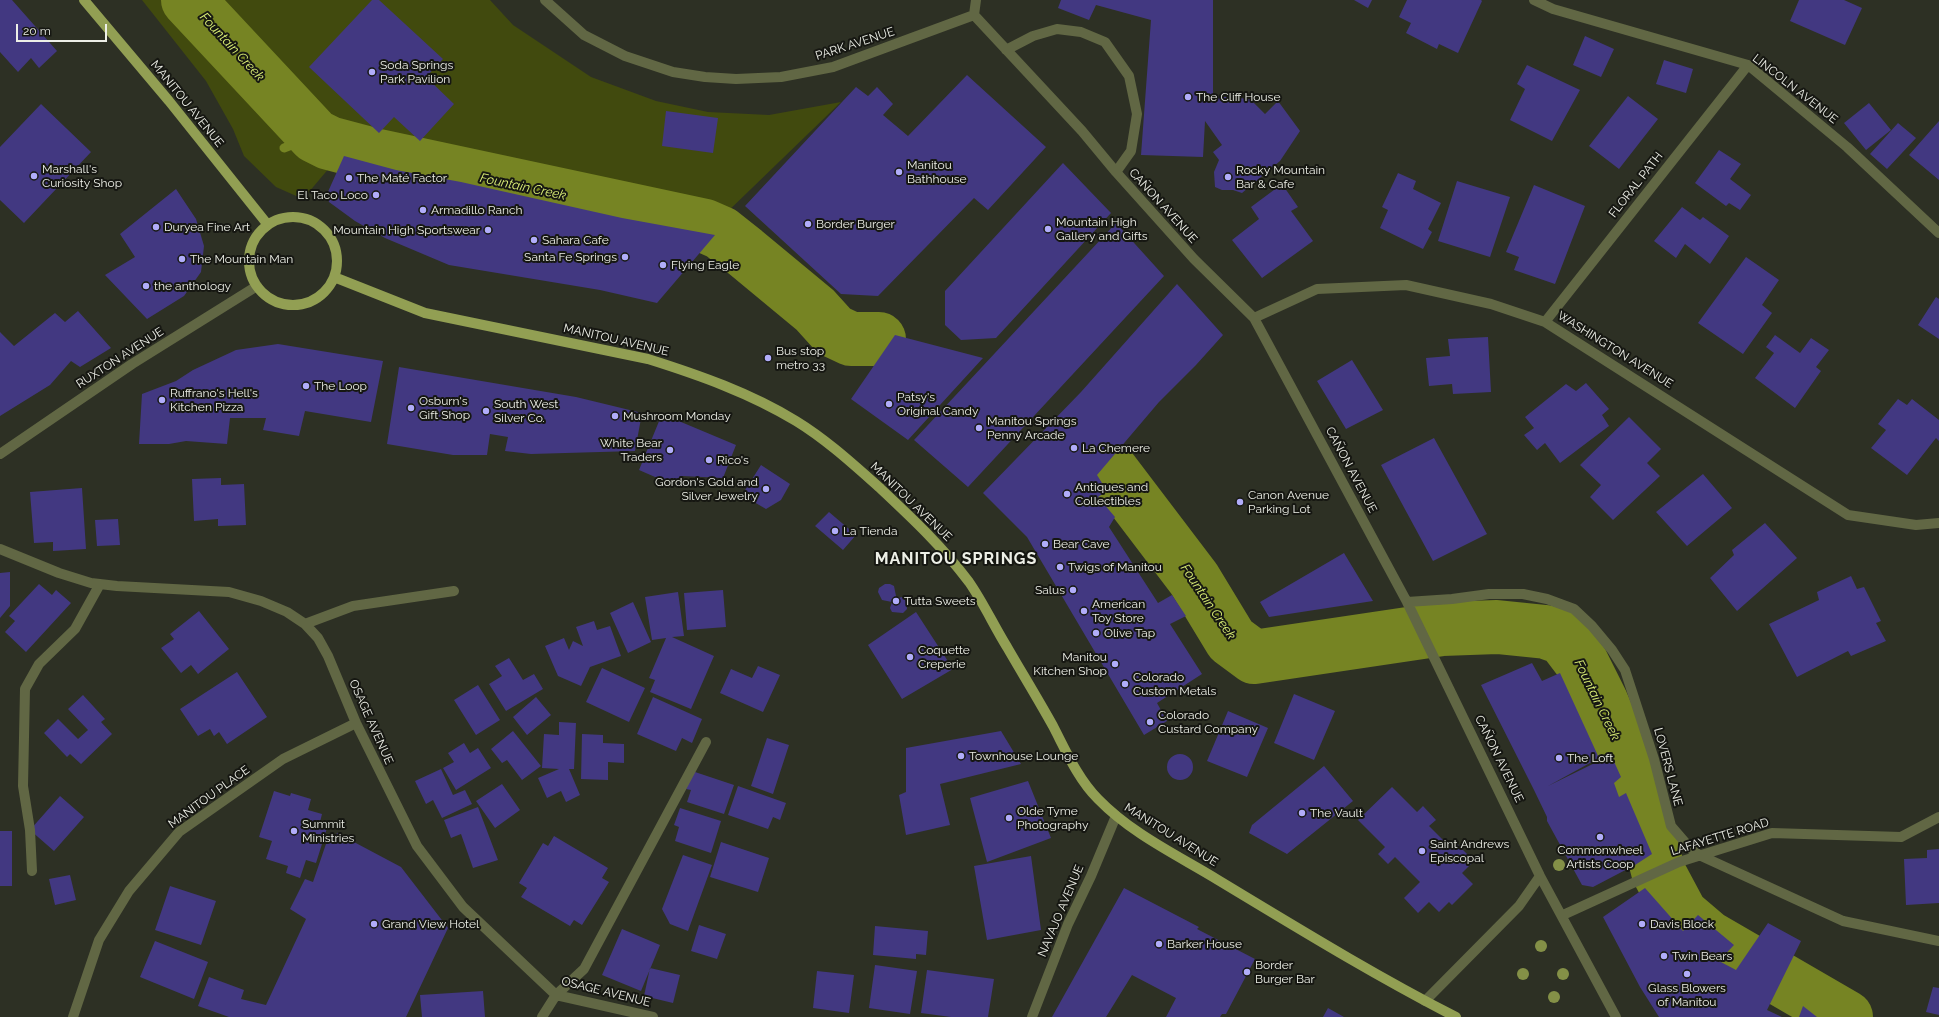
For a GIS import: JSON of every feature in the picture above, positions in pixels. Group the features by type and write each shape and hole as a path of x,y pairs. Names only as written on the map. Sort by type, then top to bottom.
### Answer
{"main road":[{"name":"MANITOU AVENUE","path":"84,0 169,101 268,225"},
{"path":"289,217 306,219 319,226 330,237 335,248 337,264 334,277 320,296 310,301 295,304 282,303 268,297 257,286 251,274 249,259 252,244 261,231 274,221 289,217"},
{"name":"MANITOU AVENUE","path":"334,277 425,312 648,359 680,369 714,381 753,398 797,422 825,442 866,476 930,535 950,558 971,585 1080,775 1096,797 1116,816 1160,846 1360,966 1456,1017"}],"street":[{"name":"PARK AVENUE","path":"545,0 584,35 624,56 673,72 705,77 736,79 781,77 833,67 974,15"},
{"path":"974,15 976,0"},
{"name":"LINCOLN AVENUE","path":"1534,0 1553,9 1748,65 1847,147 1939,233"},
{"name":"CAÑON AVENUE","path":"974,15 1082,131 1116,172 1194,259 1254,318 1407,602 1437,661 1540,876 1563,915 1616,1017"},
{"path":"1006,50 1032,36 1057,29 1081,32 1105,42 1129,76 1137,114 1131,151 1116,172"},
{"name":"FLORAL PATH","path":"1545,322 1748,65"},
{"name":"WASHINGTON AVENUE","path":"1254,318 1317,289 1406,285 1491,304 1545,322 1848,514 1916,525 1939,523"},
{"name":"RUXTON AVENUE","path":"0,454 132,364 257,286"},
{"name":"OSAGE AVENUE","path":"0,549 59,573 100,584 230,592 261,601 287,612 305,624 318,638 328,656 356,722 416,846 463,907 556,995 653,1017"},
{"path":"32,871 30,830 24,786 25,689 39,664 76,629 100,584"},
{"path":"305,624 353,606 454,591"},
{"name":"LOVERS LANE","path":"1407,602 1452,599 1489,594 1523,594 1546,599 1574,609 1602,638 1624,670 1654,759 1671,826 1690,848 1699,855 1843,921 1939,941"},
{"name":"MANITOU PLACE","path":"73,1017 99,940 129,891 179,832 283,759 356,722"},
{"path":"542,1017 556,995 584,969 706,742"},
{"name":"NAVAJO AVENUE","path":"1032,1017 1068,924 1091,876 1116,816"},
{"name":"LAFAYETTE ROAD","path":"1563,915 1666,868 1699,855 1772,833 1901,837 1939,817"},
{"path":"1425,1001 1519,906 1540,876"}],"green space":[{"path":"142,0 490,0 513,25 591,77 656,101 708,112 769,115 841,102 721,218 352,141 303,199 276,187 244,156 233,129 206,81"}],"building":[{"path":"0,0 12,0 57,51 39,68 31,58 18,72 0,52"},
{"name":"Soda Springs Park Pavilion","path":"372,0 379,0 443,59 426,77 454,104 420,141 394,117 379,133 309,67"},
{"name":"The Cliff House","path":"1061,0 1213,0 1213,96 1250,99 1265,114 1278,101 1300,131 1280,161 1242,193 1233,190 1222,190 1215,187 1214,172 1219,160 1213,152 1222,145 1205,121 1203,157 1141,155 1151,20 1096,5 1089,20 1058,8"},
{"path":"1354,0 1372,0 1368,8"},
{"path":"1407,0 1482,1 1458,53 1439,44 1437,49 1406,33 1411,23 1399,17"},
{"path":"1799,0 1844,0 1862,8 1845,45 1790,21"},
{"path":"1585,36 1614,49 1601,77 1573,65"},
{"path":"1664,60 1693,69 1686,93 1656,84"},
{"path":"1527,65 1580,90 1552,141 1510,120 1525,89 1517,84"},
{"name":"Manitou Bathhouse","path":"967,75 1046,147 988,210 974,198 878,296 841,294 745,206 856,87 868,96 877,87 893,104 883,115 908,136"},
{"path":"1628,96 1658,119 1619,169 1589,146"},
{"path":"1869,103 1891,130 1866,150 1844,123"},
{"name":"Marshall's Curiosity Shop","path":"41,104 91,152 24,223 0,200 0,147"},
{"path":"666,111 718,118 713,153 662,146"},
{"path":"1939,121 1939,180 1909,155"},
{"path":"1898,123 1916,138 1887,169 1870,154"},
{"path":"1719,150 1741,164 1730,179 1751,195 1740,210 1729,203 1726,206 1695,183"},
{"path":"344,156 396,170 461,182 622,218 715,235 657,303 600,290 449,265 385,238 355,221 329,202 327,194"},
{"path":"1063,163 1111,213 996,338 961,340 945,325 945,291"},
{"path":"1398,173 1416,181 1413,189 1441,203 1428,229 1432,232 1423,249 1380,228 1388,210 1382,207"},
{"path":"1457,181 1510,197 1490,257 1438,241"},
{"path":"1282,184 1298,207 1291,211 1313,241 1262,278 1232,240 1259,219 1251,207"},
{"path":"1534,185 1585,206 1555,284 1514,270 1519,257 1506,252"},
{"path":"176,189 196,219 204,246 201,272 184,296 147,319 105,275 135,257 120,234"},
{"path":"1682,207 1700,220 1703,217 1729,236 1710,264 1685,244 1676,258 1654,241"},
{"path":"1116,223 1164,276 968,487 914,440"},
{"path":"1746,257 1779,280 1762,305 1772,313 1743,354 1698,323"},
{"path":"1177,284 1223,335 1159,402 1097,475 1107,491 1098,497 1115,517 1109,527 1158,603 1172,595 1186,616 1170,624 1202,674 1157,703 1167,721 1144,735 1027,537 983,493 1081,392"},
{"path":"1936,297 1939,299 1939,339 1918,325"},
{"path":"78,311 111,348 80,367 71,361 50,385 0,416 0,332 14,346 55,313 65,322"},
{"path":"895,335 983,358 908,440 851,399"},
{"path":"1775,335 1800,353 1811,338 1829,350 1816,367 1821,371 1795,408 1755,378 1774,353 1766,347"},
{"path":"1488,337 1491,392 1453,394 1452,384 1429,386 1426,358 1450,356 1448,339"},
{"name":"The Loop","path":"278,344 383,361 371,422 305,411 299,436 263,430 266,418 230,418 227,444 186,441 169,444 139,444 142,394 176,381 193,370 236,350"},
{"path":"1352,360 1383,410 1346,429 1317,381"},
{"path":"399,367 576,397 642,413 635,451 531,454 505,451 508,437 490,434 487,455 453,455 387,444"},
{"path":"1586,383 1609,409 1602,415 1609,426 1560,463 1545,443 1537,450 1524,435 1534,428 1525,417 1566,384 1576,391"},
{"path":"1898,399 1907,405 1912,399 1939,420 1939,441 1936,438 1907,475 1871,448 1886,430 1878,424"},
{"name":"White Bear Traders","path":"662,414 736,445 723,478 682,476 678,487 639,470"},
{"path":"1629,417 1661,449 1647,463 1660,476 1613,520 1590,497 1601,485 1580,465"},
{"path":"1434,438 1487,534 1433,561 1381,465"},
{"name":"Gordon's Gold and Silver Jewelry","path":"761,465 790,484 781,500 766,509 742,495"},
{"path":"1703,474 1732,508 1687,546 1656,512"},
{"path":"221,478 221,485 244,484 246,525 218,526 218,519 194,521 192,479"},
{"path":"82,488 86,549 53,551 53,542 34,543 30,492"},
{"name":"La Tienda","path":"829,512 856,535 843,550 815,526"},
{"path":"118,519 120,545 97,546 95,520"},
{"path":"1765,523 1797,558 1737,611 1710,578 1734,555 1732,550"},
{"path":"1344,553 1373,601 1269,617 1260,602"},
{"path":"10,572 10,606 0,618 0,573"},
{"path":"1851,576 1857,589 1864,587 1881,621 1876,623 1886,641 1851,656 1848,651 1797,677 1769,624 1819,600 1817,592"},
{"path":"39,584 52,595 56,590 71,603 26,652 5,632 15,621 9,616"},
{"path":"885,584 894,586 896,596 895,599 902,597 906,601 907,609 903,613 892,612 890,608 892,602 882,600 878,592 879,588"},
{"path":"723,590 726,627 687,630 684,593"},
{"path":"678,592 684,636 672,637 714,656 691,709 650,692 655,680 649,678 666,638 652,640 645,597"},
{"path":"633,602 651,642 628,653 610,613"},
{"path":"199,611 229,649 198,674 191,665 181,673 161,648 174,639 170,634"},
{"name":"Coquette Creperie","path":"916,612 953,669 902,699 868,645"},
{"path":"594,621 597,630 610,626 621,656 590,667 581,686 558,676 545,646 564,638 569,650 573,641 583,646 576,627"},
{"path":"509,658 523,680 534,674 543,689 506,711 489,684 502,676 495,666"},
{"path":"1532,663 1542,681 1560,673 1599,758 1548,786 1611,755 1621,777 1614,783 1619,797 1626,793 1652,854 1635,865 1593,887 1582,885 1547,821 1547,817 1534,790 1481,685"},
{"path":"758,666 780,675 763,712 720,693 731,669 752,678"},
{"path":"602,668 645,688 629,722 586,702"},
{"path":"237,672 267,717 227,744 219,732 214,736 210,729 198,736 180,709"},
{"path":"478,685 500,720 476,735 454,700"},
{"path":"1294,694 1335,711 1314,760 1274,743"},
{"path":"83,695 105,719 101,722 112,734 81,764 70,754 67,757 44,733 58,719 78,739 88,730 68,709"},
{"path":"536,697 551,715 527,735 513,717"},
{"path":"653,697 702,719 692,743 682,738 676,751 637,734"},
{"path":"1228,711 1268,728 1247,777 1207,761"},
{"path":"559,722 576,723 574,769 569,769 580,795 566,802 561,791 547,798 538,778 559,769 542,768 544,734 559,735"},
{"path":"513,731 541,766 522,780 507,760 502,763 491,749"},
{"name":"Townhouse Lounge","path":"1001,731 1021,764 940,784 950,825 906,835 899,795 906,792 906,748"},
{"path":"582,734 603,735 603,743 624,744 624,763 608,762 608,780 581,779"},
{"path":"767,738 789,745 773,794 751,786"},
{"path":"464,743 470,753 478,748 491,768 456,790 443,768 454,762 448,753"},
{"path":"1180,754 1189,758 1193,767 1189,776 1180,780 1171,776 1167,767 1171,758"},
{"name":"The Vault","path":"1324,766 1353,801 1287,854 1249,833 1252,825"},
{"path":"441,769 453,795 465,790 472,804 442,818 433,800 426,804 415,781"},
{"path":"692,771 734,785 724,814 687,802 691,790 686,789"},
{"name":"Olde Tyme Photography","path":"1028,781 1051,838 987,862 970,798"},
{"path":"502,784 520,810 495,828 476,801"},
{"path":"738,786 786,803 780,820 773,817 768,829 728,815"},
{"name":"Saint Andrews Episcopal","path":"1392,787 1417,812 1423,806 1436,820 1429,826 1451,848 1456,843 1474,861 1462,873 1473,884 1452,905 1449,902 1439,912 1429,902 1418,913 1404,898 1420,882 1395,857 1388,864 1378,854 1385,847 1358,820"},
{"name":"Summit Ministries","path":"274,791 290,796 291,793 311,799 308,810 322,814 320,822 328,825 316,863 306,860 300,878 286,873 288,866 266,859 272,841 259,837"},
{"path":"60,796 84,817 54,851 30,830"},
{"path":"478,807 498,860 473,868 461,834 451,838 444,820"},
{"path":"680,808 721,821 711,853 675,841 679,827 674,825"},
{"path":"0,831 12,831 12,886 0,886"},
{"name":"Grand View Hotel","path":"337,833 401,867 448,928 406,1017 229,1017 198,1006 209,977 244,990 241,999 266,1005 306,919 290,909 305,879 313,882 327,841 333,843"},
{"path":"554,836 608,868 602,878 609,882 582,925 574,920 570,926 521,897 527,888 519,883 543,843 548,846"},
{"path":"721,842 769,858 758,892 710,877"},
{"path":"1939,849 1939,903 1906,905 1904,859 1927,858 1927,850"},
{"path":"683,855 712,865 688,931 670,924 662,909"},
{"path":"1031,856 1041,930 987,940 974,866"},
{"path":"70,875 76,900 55,905 49,879"},
{"path":"170,886 216,901 201,945 155,930"},
{"name":"Barker House","path":"1124,888 1199,927 1197,929 1255,959 1226,1014 1222,1014 1220,1017 1166,1017 1176,998 1132,975 1106,1017 1052,1017"},
{"path":"1645,888 1683,931 1698,915 1734,945 1719,961 1736,970 1768,923 1801,941 1767,1010 1782,1017 1659,1017 1640,987 1603,917"},
{"path":"699,925 726,934 717,959 691,951"},
{"path":"875,926 928,931 926,955 916,954 916,959 873,955"},
{"path":"622,929 660,945 641,991 602,975"},
{"path":"155,941 208,962 194,999 140,977"},
{"path":"875,965 917,971 910,1014 869,1008"},
{"path":"650,968 680,975 673,1003 644,996"},
{"path":"927,970 994,979 988,1017 951,1017 921,1013"},
{"path":"817,971 854,975 849,1013 813,1008"},
{"path":"1933,987 1939,988 1939,1015 1926,1012"},
{"path":"483,991 485,1017 422,1017 420,995"},
{"path":"1803,1006 1817,1017 1799,1017"},
{"path":"1328,1008 1344,1017 1323,1017"}],"waterway":[{"name":"Fountain Creek","path":"188,0 315,136 329,143 378,156 705,226 721,233 745,252 815,310 834,331 851,339 879,339"},
{"path":"284,148 315,136"},
{"name":"Fountain Creek","path":"1112,471 1194,579 1231,640 1254,657 1442,629 1497,627 1546,632 1563,638 1582,663 1601,701 1623,752 1637,789 1658,871 1681,914 1708,937 1846,1017"}],"place":[{"name":"Soda Springs Park Pavilion","path":"372,72"},
{"name":"The Cliff House","path":"1188,97"},
{"name":"Manitou Bathhouse","path":"899,172"},
{"name":"Marshall's Curiosity Shop","path":"34,176"},
{"name":"Rocky Mountain Bar & Cafe","path":"1228,177"},
{"name":"The Maté Factor","path":"349,178"},
{"name":"El Taco Loco","path":"376,195"},
{"name":"Armadillo Ranch","path":"423,210"},
{"name":"Border Burger","path":"808,224"},
{"name":"Duryea Fine Art","path":"156,227"},
{"name":"Mountain High Gallery and Gifts","path":"1048,229"},
{"name":"Mountain High Sportswear","path":"488,230"},
{"name":"Sahara Cafe","path":"534,240"},
{"name":"Santa Fe Springs","path":"625,257"},
{"name":"The Mountain Man","path":"182,259"},
{"name":"Flying Eagle","path":"663,265"},
{"name":"the anthology","path":"146,286"},
{"name":"Bus stop metro 33","path":"768,358"},
{"name":"The Loop","path":"306,386"},
{"name":"Ruffrano's Hell's Kitchen Pizza","path":"162,400"},
{"name":"Patsy's Original Candy","path":"889,404"},
{"name":"Osburn's Gift Shop","path":"411,408"},
{"name":"South West Silver Co.","path":"486,411"},
{"name":"Mushroom Monday","path":"615,416"},
{"name":"Manitou Springs Penny Arcade","path":"979,428"},
{"name":"La Chemere","path":"1074,448"},
{"name":"White Bear Traders","path":"670,450"},
{"name":"Rico's","path":"709,460"},
{"name":"Gordon's Gold and Silver Jewelry","path":"766,489"},
{"name":"Antiques and Collectibles","path":"1067,494"},
{"name":"Canon Avenue Parking Lot","path":"1240,502"},
{"name":"La Tienda","path":"835,531"},
{"name":"Bear Cave","path":"1045,544"},
{"name":"Twigs of Manitou","path":"1060,567"},
{"name":"Salus","path":"1073,590"},
{"name":"Tutta Sweets","path":"896,601"},
{"name":"American Toy Store","path":"1084,611"},
{"name":"Olive Tap","path":"1096,633"},
{"name":"Coquette Creperie","path":"910,657"},
{"name":"Manitou Kitchen Shop","path":"1115,664"},
{"name":"Colorado Custom Metals","path":"1125,684"},
{"name":"Colorado Custard Company","path":"1150,722"},
{"name":"Townhouse Lounge","path":"961,756"},
{"name":"The Loft","path":"1559,758"},
{"name":"The Vault","path":"1302,813"},
{"name":"Olde Tyme Photography","path":"1009,818"},
{"name":"Summit Ministries","path":"294,831"},
{"name":"Commonwheel Artists Coop","path":"1600,837"},
{"name":"Saint Andrews Episcopal","path":"1422,851"},
{"name":"Grand View Hotel","path":"374,924"},
{"name":"Davis Block","path":"1642,924"},
{"name":"Barker House","path":"1159,944"},
{"name":"Twin Bears","path":"1664,956"},
{"name":"Border Burger Bar","path":"1247,972"},
{"name":"Glass Blowers of Manitou","path":"1687,974"}],"district":[{"name":"MANITOU SPRINGS","path":"956,559"}]}
